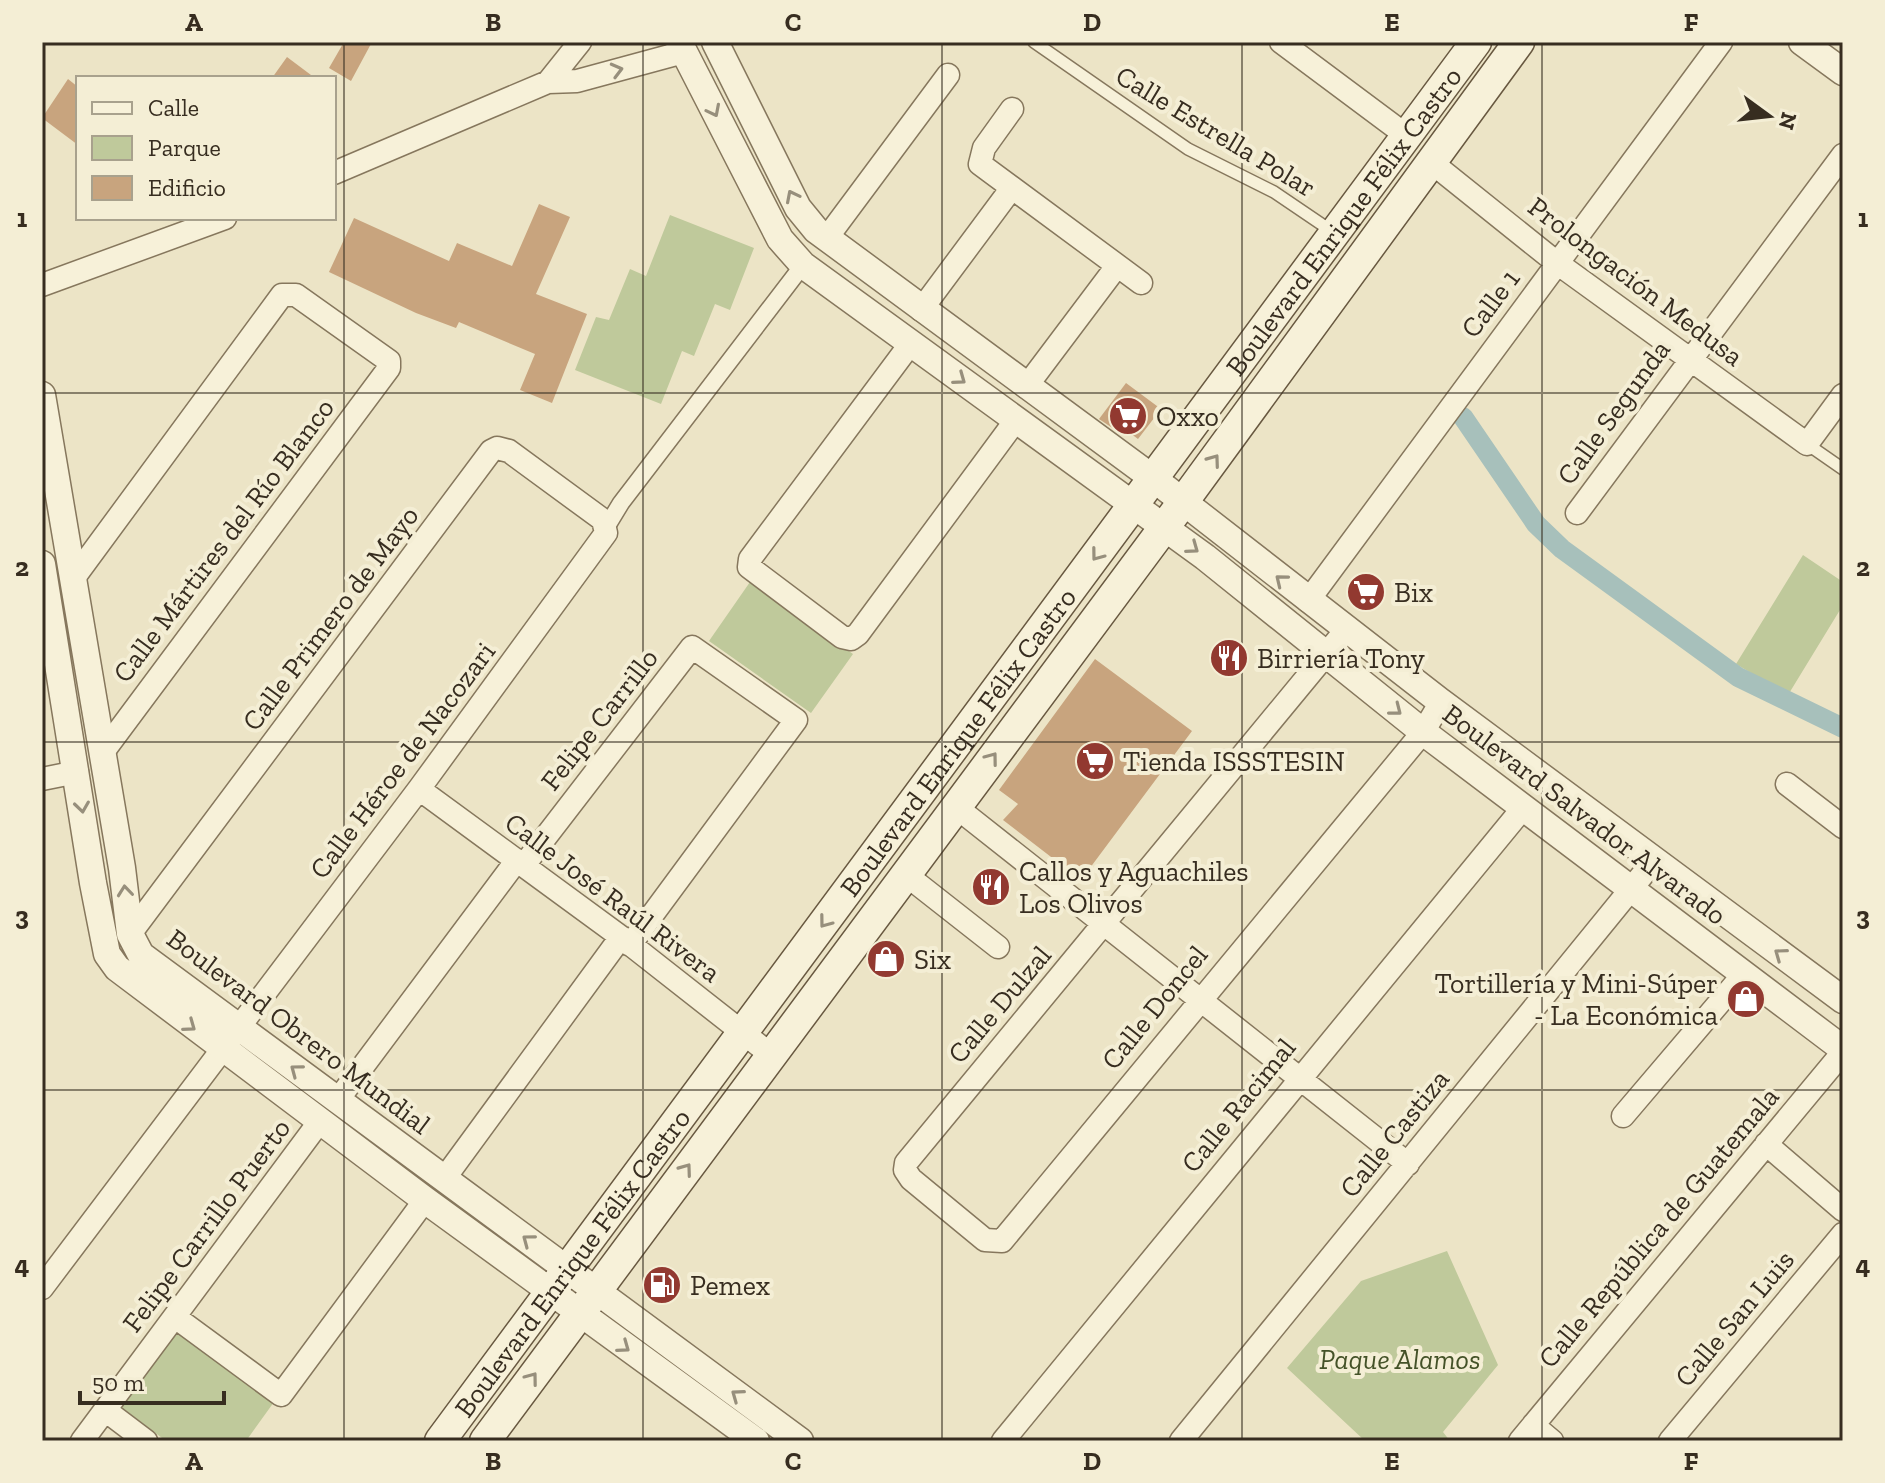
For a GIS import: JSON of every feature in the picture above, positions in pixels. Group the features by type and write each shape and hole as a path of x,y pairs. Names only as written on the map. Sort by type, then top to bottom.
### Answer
{"main road":[{"name":"Boulevard Enrique Félix Castro","path":"440,1441 1476,42"},
{"name":"Boulevard Enrique Félix Castro","path":"485,1441 1183,502 1519,42"}],"street":[{"path":"548,82 580,42"},
{"name":"Boulevard Salvador Alvarado","path":"715,42 798,208 826,239 1154,479 1441,702 1843,1000"},
{"name":"Calle 1","path":"1308,601 1721,42"},
{"path":"1802,42 1843,72"},
{"path":"1290,45 1407,136"},
{"path":"336,172 548,82 577,81 681,47"},
{"name":"Boulevard Salvador Alvarado","path":"681,47 780,239 803,265 1164,527 1423,732 1843,1050"},
{"path":"826,239 948,75"},
{"path":"1012,109 984,148 980,164 1141,283"},
{"name":"Calle Segunda","path":"1577,513 1688,359 1843,155"},
{"name":"Prolongación Medusa","path":"1431,162 1557,263 1807,444"},
{"path":"921,310 1011,189"},
{"path":"42,285 220,220"},
{"name":"Calle Héroe de Nacozari","path":"42,1288 419,789 606,533 607,526 803,265"},
{"path":"1026,387 1117,266"},
{"path":"875,316 894,289"},
{"name":"Calle Mártires del Río Blanco","path":"73,579 282,295 296,295 390,363 103,752"},
{"path":"911,343 750,559 749,567 842,637 851,639 1016,420"},
{"name":"Boulevard Obrero Mundial","path":"42,395 103,752 130,934 141,955 239,1028 329,1111 380,1166 425,1200 559,1281"},
{"path":"1807,444 1843,395"},
{"path":"1052,446 1071,419"},
{"name":"Calle Primero de Mayo","path":"130,934 491,451 497,448 509,451 607,526"},
{"name":"Boulevard Obrero Mundial","path":"42,564 47,639 62,694 77,772 107,954 117,968 223,1049 329,1111 397,1144 444,1179 559,1281 759,1436 800,1441"},
{"name":"Calle Dulzal","path":"992,1242 985,1240 905,1170 906,1163 1346,630"},
{"name":"Felipe Carrillo","path":"329,1111 520,862 692,647 796,720 625,941"},
{"path":"62,694 92,689"},
{"name":"Calle Doncel","path":"992,1242 1002,1241 1199,999 1423,732 1441,702"},
{"path":"42,779 77,772"},
{"path":"1787,784 1843,827"},
{"name":"Calle José Raúl Rivera","path":"419,789 625,941 770,1054"},
{"path":"956,807 1408,1164"},
{"name":"Calle Racimal","path":"1003,1441 1523,808"},
{"name":"Calle Castiza","path":"1181,1441 1653,862"},
{"path":"905,874 998,947"},
{"path":"444,1179 625,941"},
{"path":"1623,1116 1743,975"},
{"name":"Calle República de Guatemala","path":"1527,1433 1843,1050"},
{"name":"Felipe Carrillo Puerto","path":"82,1441 329,1111"},
{"path":"380,1166 397,1144"},
{"path":"1766,1144 1843,1210"},
{"path":"175,1317 281,1395 425,1200"},
{"name":"Calle San Luis","path":"1670,1441 1843,1234"},
{"path":"105,1410 146,1441"},
{"path":"1527,1433 1552,1441"}],"lane":[{"name":"Calle Estrella Polar","path":"1034,42 1188,149 1274,192 1335,233"},
{"path":"1807,444 1843,469"}],"green space":[{"path":"670,215 754,248 730,310 715,304 694,356 682,351 661,404 575,370 596,317 609,320 630,269 646,276"},
{"path":"1803,555 1843,582 1843,605 1788,695 1736,664"},
{"path":"750,582 853,654 811,713 709,641"},
{"name":"Paque Alamos","path":"1447,1251 1498,1365 1443,1432 1450,1441 1365,1441 1287,1368 1361,1281"},
{"path":"176,1331 274,1402 246,1441 166,1441 121,1407"}],"building":[{"path":"344,42 372,42 351,81 329,68"},
{"path":"287,57 312,76 273,76"},
{"path":"68,79 76,85 76,144 42,118"},
{"path":"539,204 570,217 536,294 587,314 552,403 520,390 535,354 459,322 456,328 416,313 329,272 354,218 449,261 457,243 512,266"},
{"name":"Oxxo","path":"1126,383 1161,409 1138,439 1118,424 1114,429 1099,419"},
{"name":"Tienda ISSSTESIN","path":"1095,659 1192,731 1081,880 1003,820 1018,804 999,790"}],"waterway":[{"path":"1463,417 1536,524 1562,549 1738,677 1843,728"}],"place":[{"name":"Oxxo","path":"1128,416"},
{"name":"Bix","path":"1366,592"},
{"name":"Birriería Tony","path":"1229,658"},
{"name":"Tienda ISSSTESIN","path":"1095,761"},
{"name":"Callos y Aguachiles Los Olivos","path":"991,887"},
{"name":"Six","path":"886,959"},
{"name":"Tortillería y Mini-Súper - La Económica","path":"1746,999"},
{"name":"Pemex","path":"662,1285"}]}
